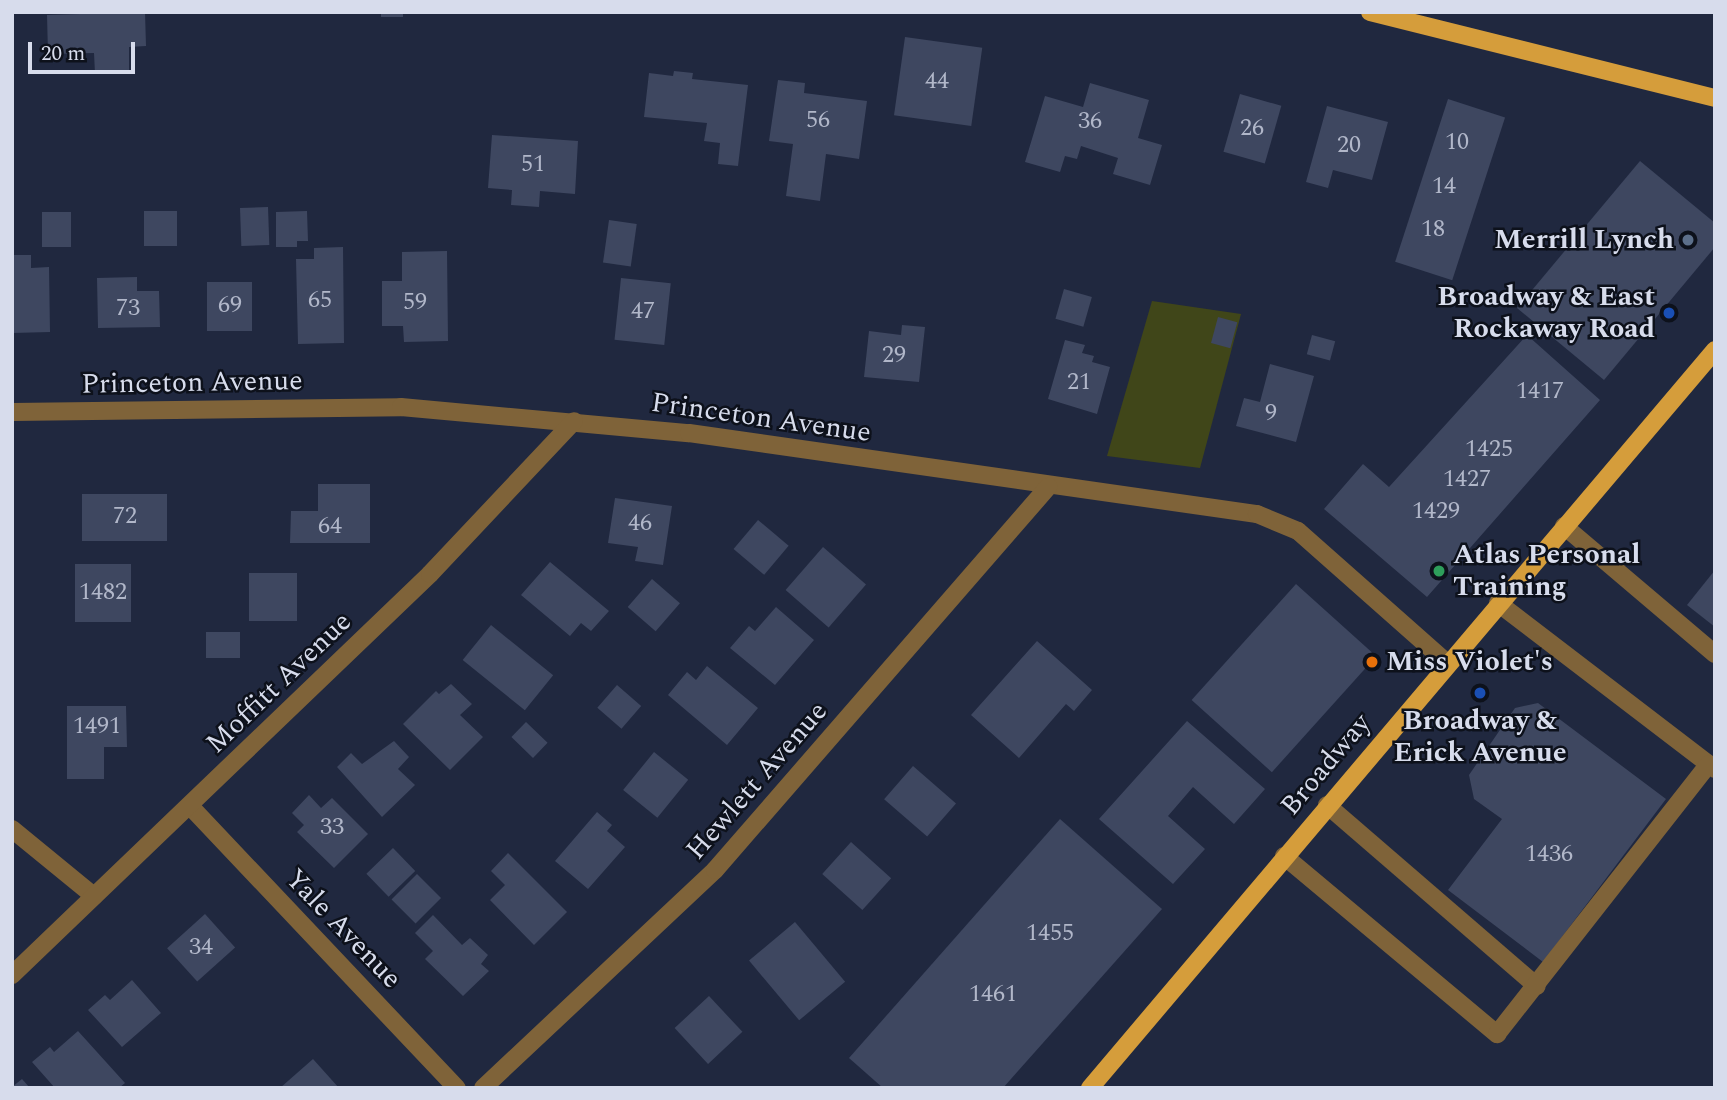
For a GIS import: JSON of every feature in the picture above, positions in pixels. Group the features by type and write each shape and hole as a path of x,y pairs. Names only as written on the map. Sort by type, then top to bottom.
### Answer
{"main road":[{"path":"1370,12 1715,97"},
{"name":"Broadway","path":"1090,1088 1446,662 1715,349"}],"street":[{"name":"Princeton Avenue","path":"12,412 401,407 688,433 1278,519 1298,531 1446,662"},
{"name":"Moffitt Avenue","path":"12,975 430,574 574,422"},
{"name":"Hewlett Avenue","path":"483,1088 716,870 1048,486"},
{"path":"1564,526 1715,654"},
{"path":"1284,856 1497,1034 1712,767 1498,603"},
{"path":"1327,805 1537,986"},
{"name":"Yale Avenue","path":"190,806 457,1088"},
{"path":"12,829 94,896"}],"green space":[{"path":"1152,301 1241,314 1200,468 1107,456"}],"building":[{"path":"145,12 146,46 129,47 129,73 95,74 94,53 48,54 47,15"},
{"path":"381,12 403,12 403,17 381,17"},
{"path":"905,37 982,48 971,126 894,115"},
{"path":"674,71 693,73 692,79 748,85 738,166 718,164 720,143 704,141 707,123 644,117 649,73 673,76"},
{"path":"778,80 805,83 804,93 867,101 859,159 826,154 820,201 786,196 793,144 769,141"},
{"path":"1090,83 1149,100 1138,138 1162,145 1150,185 1113,174 1118,158 1081,146 1077,159 1065,156 1060,172 1025,162 1045,96 1083,107"},
{"path":"1240,94 1281,106 1265,164 1223,152"},
{"path":"1448,99 1505,118 1452,280 1395,262"},
{"path":"1327,106 1388,122 1372,180 1333,170 1328,188 1306,182"},
{"path":"492,135 578,141 575,194 540,191 539,207 511,205 512,190 488,188"},
{"path":"1640,161 1715,223 1715,247 1604,380 1517,308"},
{"path":"268,207 269,245 241,246 240,208"},
{"path":"144,211 177,211 177,246 144,246"},
{"path":"307,211 308,241 297,241 297,247 276,247 276,212"},
{"path":"42,212 71,212 71,247 42,247"},
{"path":"609,220 637,224 631,266 603,263"},
{"path":"343,247 344,343 298,344 296,259 314,259 314,248"},
{"path":"447,251 448,341 404,342 403,326 382,326 382,281 402,281 402,252"},
{"path":"12,255 31,255 31,268 49,267 50,332 12,333"},
{"path":"137,277 137,291 159,291 160,327 98,328 97,278"},
{"path":"621,278 671,283 664,345 615,340"},
{"path":"207,282 252,282 252,331 207,331"},
{"path":"1064,289 1092,297 1083,327 1055,319"},
{"path":"1218,317 1237,322 1230,348 1211,343"},
{"path":"902,325 925,327 919,382 864,377 869,331 901,335"},
{"path":"1312,335 1335,341 1330,361 1307,354"},
{"path":"1527,335 1600,400 1427,597 1324,509 1363,464 1389,487"},
{"path":"1065,340 1085,345 1082,353 1094,356 1092,362 1110,367 1097,414 1048,399"},
{"path":"1270,364 1314,376 1296,442 1236,426 1244,398 1260,402"},
{"path":"318,484 370,484 370,543 290,543 291,511 318,511"},
{"path":"82,494 167,494 167,541 82,541"},
{"path":"615,498 672,506 663,565 635,561 638,547 608,543"},
{"path":"758,520 789,546 764,575 734,549"},
{"path":"823,547 866,584 829,627 786,590"},
{"path":"550,562 609,611 591,631 581,623 570,636 521,595"},
{"path":"75,564 131,564 131,622 75,622"},
{"path":"1715,570 1715,627 1687,605"},
{"path":"249,573 297,573 297,621 249,621"},
{"path":"652,579 680,603 656,631 628,607"},
{"path":"1296,584 1376,656 1272,772 1192,700"},
{"path":"776,607 814,640 775,685 730,648 749,626 755,631"},
{"path":"491,625 553,675 525,710 463,660"},
{"path":"206,632 240,632 240,658 206,658"},
{"path":"1037,641 1092,690 1074,711 1066,704 1019,758 971,715"},
{"path":"707,666 758,708 727,745 668,695 687,672 696,680"},
{"path":"451,684 472,704 460,715 483,737 450,770 403,724 436,691 439,694"},
{"path":"617,685 641,706 621,729 597,708"},
{"path":"1538,703 1666,799 1543,962 1448,890 1502,819 1474,799 1469,775 1515,708"},
{"path":"67,706 126,706 127,747 104,747 104,779 67,779"},
{"path":"1187,721 1265,789 1234,824 1193,787 1168,816 1205,849 1173,884 1099,819"},
{"path":"526,722 548,743 533,758 511,737"},
{"path":"394,741 409,757 398,769 415,785 382,817 337,767 351,753 362,764"},
{"path":"654,752 688,780 657,818 623,790"},
{"path":"913,766 956,803 927,837 884,799"},
{"path":"309,795 321,808 332,798 368,834 334,868 297,832 304,825 292,813"},
{"path":"597,812 612,825 607,831 625,847 588,889 555,861"},
{"path":"1060,819 1162,909 1003,1088 883,1088 849,1058"},
{"path":"851,842 891,878 862,910 822,874"},
{"path":"393,848 415,871 389,897 366,874"},
{"path":"508,853 567,912 534,945 490,900 505,885 491,871"},
{"path":"417,874 441,898 416,923 392,899"},
{"path":"205,914 235,947 197,982 167,948"},
{"path":"433,915 462,945 470,938 488,955 481,964 489,971 463,996 425,959 433,951 415,933"},
{"path":"795,922 845,982 799,1020 749,961"},
{"path":"132,980 161,1013 122,1047 88,1010 105,995 110,1000"},
{"path":"709,996 742,1032 708,1064 675,1028"},
{"path":"78,1031 125,1083 119,1088 55,1088 32,1062 50,1047 54,1052"},
{"path":"313,1059 339,1088 280,1088"},
{"path":"22,1079 30,1088 12,1088 12,1087"}],"place":[{"name":"Merrill Lynch","path":"1688,240"},
{"name":"Broadway & East Rockaway Road","path":"1669,313"},
{"name":"Atlas Personal Training","path":"1439,571"},
{"name":"Miss Violet's","path":"1372,662"},
{"name":"Broadway & Erick Avenue","path":"1480,693"}]}
